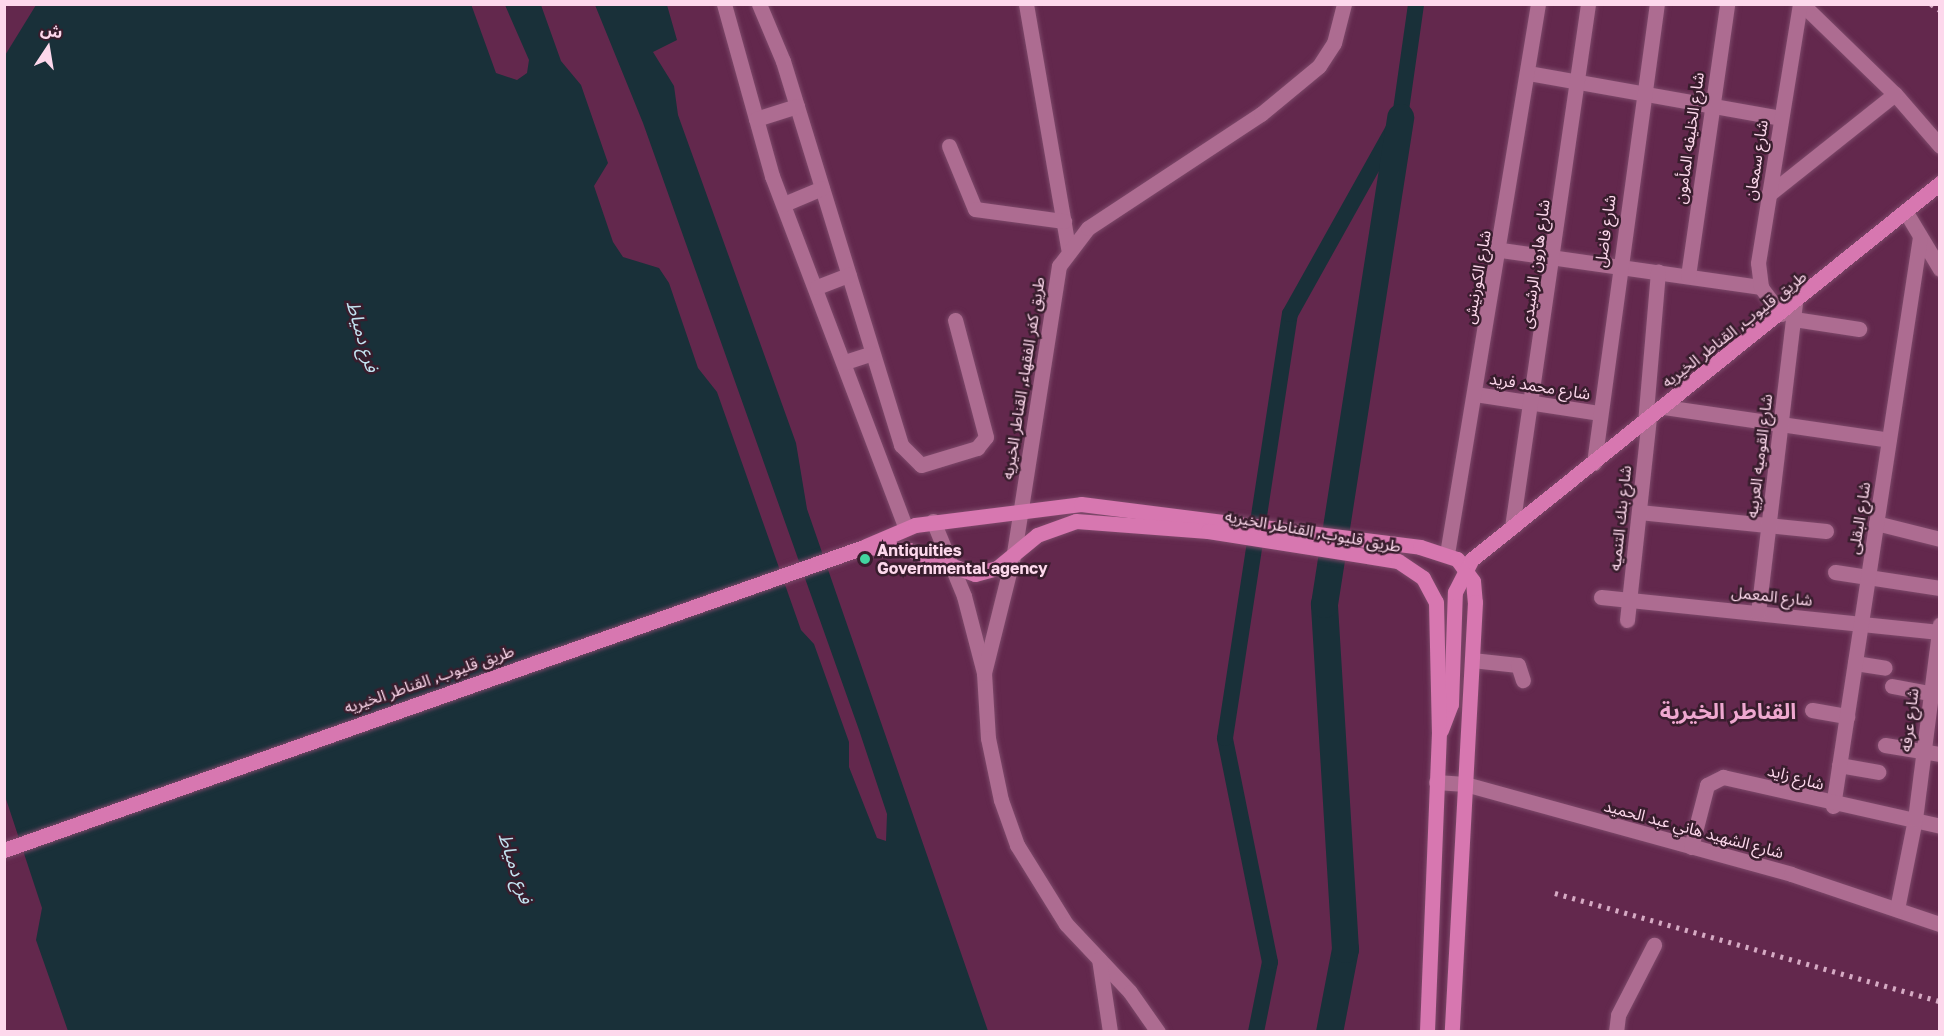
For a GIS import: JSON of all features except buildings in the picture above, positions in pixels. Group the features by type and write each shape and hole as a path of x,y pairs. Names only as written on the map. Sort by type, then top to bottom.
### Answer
{"main road":[{"name":"طريق قليوب, القناطر الخيريه","path":"864,547 909,550 953,568 986,572 1037,535 1076,521 1210,525 1420,547 1447,554 1465,567 1664,407 1788,317 1795,303 1907,214 1940,183"},
{"name":"طريق قليوب, القناطر الخيريه","path":"5,848 826,558 864,547 905,527 1021,509 1094,504 1398,561 1423,578 1440,615 1439,732 1427,1032"},
{"path":"1452,1032 1475,592 1465,567"},
{"path":"1439,732 1450,712 1455,592 1465,567"}],"street":[{"path":"724,4 756,119 784,204 905,527"},
{"path":"759,4 797,106 904,452 928,466 980,446 987,432 955,320"},
{"path":"1026,4 1068,248"},
{"name":"طريق كفر الفقهاء, القناطر الخيريه","path":"984,673 1014,553 1051,295 1068,248 1088,228 1261,114 1319,66 1334,43 1344,4"},
{"name":"شارع الكورنيش","path":"1447,554 1501,249 1538,4"},
{"name":"شارع هارون الرشيدى","path":"1512,527 1534,403 1588,4"},
{"name":"شارع فاضل","path":"1594,463 1618,266 1657,4"},
{"name":"شارع الخليفه المأمون","path":"1688,276 1727,4"},
{"path":"1801,4 1895,94 1940,146"},
{"name":"شارع سمعان","path":"1761,287 1758,263 1780,118 1801,4"},
{"path":"1528,73 1780,118"},
{"path":"1768,195 1895,94"},
{"path":"756,119 797,106"},
{"path":"949,146 975,209 1064,221"},
{"path":"784,204 822,188"},
{"path":"1907,214 1940,269"},
{"name":"شارع البقلى","path":"1833,806 1920,237"},
{"path":"1501,249 1761,287 1788,317 1859,329"},
{"name":"شارع بنك التنميه","path":"1627,620 1639,512 1658,272"},
{"path":"817,287 849,275"},
{"name":"شارع القوميه العربيه","path":"1758,613 1781,424 1788,317"},
{"path":"845,363 872,353"},
{"name":"شارع محمد فريد","path":"1475,394 1599,413"},
{"path":"1664,407 1889,440"},
{"path":"1639,512 1826,531"},
{"name":"طريق كفر الفقهاء, القناطر الخيريه","path":"933,521 953,568 984,673 988,738 1017,845 1053,905 1158,1032"},
{"path":"1876,523 1940,539"},
{"path":"1835,572 1940,588"},
{"name":"شارع المعمل","path":"1601,597 1861,624 1939,629"},
{"name":"شارع عرفه","path":"1897,909 1915,819 1923,751 1935,694 1939,629"},
{"path":"1472,660 1518,665 1523,680"},
{"path":"1855,663 1885,668"},
{"path":"1892,686 1935,694"},
{"path":"1812,710 1847,716"},
{"path":"1885,745 1940,754"},
{"path":"1839,765 1878,772"},
{"name":"شارع زايد","path":"1691,847 1705,791 1717,778 1833,806 1870,807 1940,826"},
{"name":"شارع الشهيد هاني عبد الحميد","path":"1436,782 1465,784 1691,847 1940,924"},
{"path":"1616,1032 1618,1015 1654,945"},
{"path":"1099,958 1110,1032"}],"water":[{"name":"فرع دمياط","path":"471,4 496,73 517,80 527,73 529,60 505,5 541,5 561,61 581,85 608,163 594,186 613,242 623,257 659,268 669,283 698,368 717,392 801,630 814,644 849,742 849,767 877,838 886,841 887,814 859,730 643,123 595,5 667,5 677,40 653,52 674,86 678,115 796,443 807,509 988,1031 68,1031 36,940 42,908 5,796 4,57 36,5"}],"waterway":[{"path":"1256,1032 1270,962 1225,738 1290,314 1400,117 1416,4"},
{"path":"1329,1032 1345,949 1324,604 1400,117"}],"railway":[{"path":"1931,4 1940,10"},
{"path":"1555,893 1940,1001"}],"place":[{"name":"Antiquities Governmental agency","path":"865,559"}],"district":[{"name":"القناطر الخيرية","path":"1728,711"}]}
